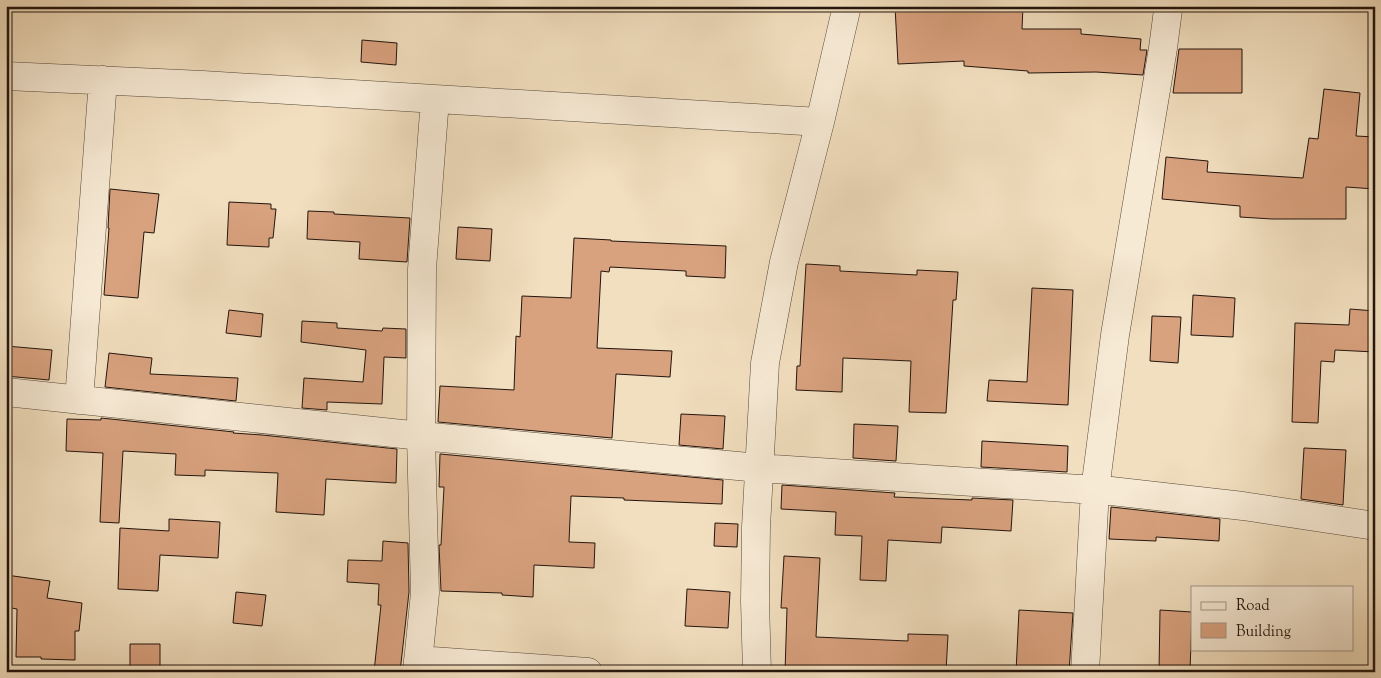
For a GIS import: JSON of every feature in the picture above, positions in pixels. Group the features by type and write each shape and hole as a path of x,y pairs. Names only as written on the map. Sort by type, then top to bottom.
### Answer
{"street":[{"path":"757,672 755,601 759,468 765,363 784,262 820,122 847,6"},
{"path":"1085,672 1095,490 1114,335 1163,48 1167,6"},
{"path":"6,76 820,122"},
{"path":"79,400 102,80"},
{"path":"435,99 422,269 421,436 425,594 417,666 588,672"},
{"path":"6,392 421,436 759,468 1095,490 1243,506 1375,526"}],"building":[{"path":"895,6 1023,6 1022,29 1081,29 1081,34 1141,39 1140,50 1147,50 1143,75 1096,72 1028,73 1028,71 964,66 964,61 898,64"},
{"path":"362,40 397,43 396,65 361,62"},
{"path":"1179,49 1242,49 1242,93 1173,93"},
{"path":"1324,89 1360,93 1356,136 1375,137 1375,189 1346,187 1346,219 1240,217 1240,206 1162,199 1166,157 1208,161 1207,172 1303,178 1309,138 1318,139"},
{"path":"110,189 159,194 154,233 144,232 138,298 104,295"},
{"path":"229,202 271,204 271,209 276,209 273,238 269,238 269,247 227,245"},
{"path":"308,211 410,218 407,262 359,259 360,242 307,239"},
{"path":"458,227 492,229 490,261 456,259"},
{"path":"574,238 726,246 725,278 686,276 686,271 610,267 609,272 601,271 597,348 672,351 670,377 616,374 612,438 438,422 440,386 514,390 516,336 520,337 522,296 571,298"},
{"path":"806,264 840,266 840,271 917,275 917,270 958,272 956,300 953,300 946,413 909,412 911,361 843,358 842,392 796,390 797,366 800,366"},
{"path":"1032,288 1073,290 1068,405 987,401 989,380 1027,382"},
{"path":"1193,295 1235,298 1233,337 1191,335"},
{"path":"1350,309 1375,311 1375,352 1335,350 1334,362 1321,361 1318,423 1292,422 1295,323 1349,325"},
{"path":"229,310 263,314 261,337 226,333"},
{"path":"1152,316 1181,317 1178,363 1150,361"},
{"path":"302,321 337,323 337,328 382,331 383,328 406,329 406,358 384,357 382,404 327,402 327,410 302,408 304,378 363,382 366,350 301,342"},
{"path":"6,346 52,350 49,380 6,376"},
{"path":"109,353 152,358 150,374 238,378 236,401 105,387"},
{"path":"681,414 725,416 723,449 679,445"},
{"path":"101,418 397,449 396,483 326,479 324,515 276,512 278,473 205,470 205,476 175,475 176,454 123,451 119,523 100,522 103,453 66,451 67,419 101,420"},
{"path":"854,424 898,426 896,461 853,458"},
{"path":"982,441 1068,446 1067,472 981,467"},
{"path":"1304,448 1346,450 1343,505 1301,499"},
{"path":"440,454 723,480 722,504 571,496 569,542 595,543 594,568 534,565 533,597 502,595 502,593 441,591 439,545 441,545 444,487 439,487"},
{"path":"782,485 895,493 894,497 1013,500 1011,531 942,527 941,543 888,540 886,581 860,580 862,536 835,535 836,512 781,509"},
{"path":"1111,507 1220,519 1219,541 1156,537 1156,541 1109,539"},
{"path":"169,519 220,522 218,558 160,555 158,591 118,589 120,528 169,531"},
{"path":"715,523 738,524 737,547 714,546"},
{"path":"383,541 408,543 409,592 400,672 374,672 381,605 378,605 379,584 347,582 348,560 382,561"},
{"path":"784,556 820,558 816,637 908,641 908,634 948,635 946,672 785,672 787,608 781,608"},
{"path":"6,575 50,581 47,598 82,603 79,631 75,631 75,660 16,657 17,609 6,607"},
{"path":"687,589 730,592 728,628 685,626"},
{"path":"236,592 266,595 262,626 233,623"},
{"path":"1019,610 1073,613 1069,672 1016,672"},
{"path":"1160,610 1191,612 1190,672 1159,672"},
{"path":"130,644 160,644 160,672 130,672"}]}
